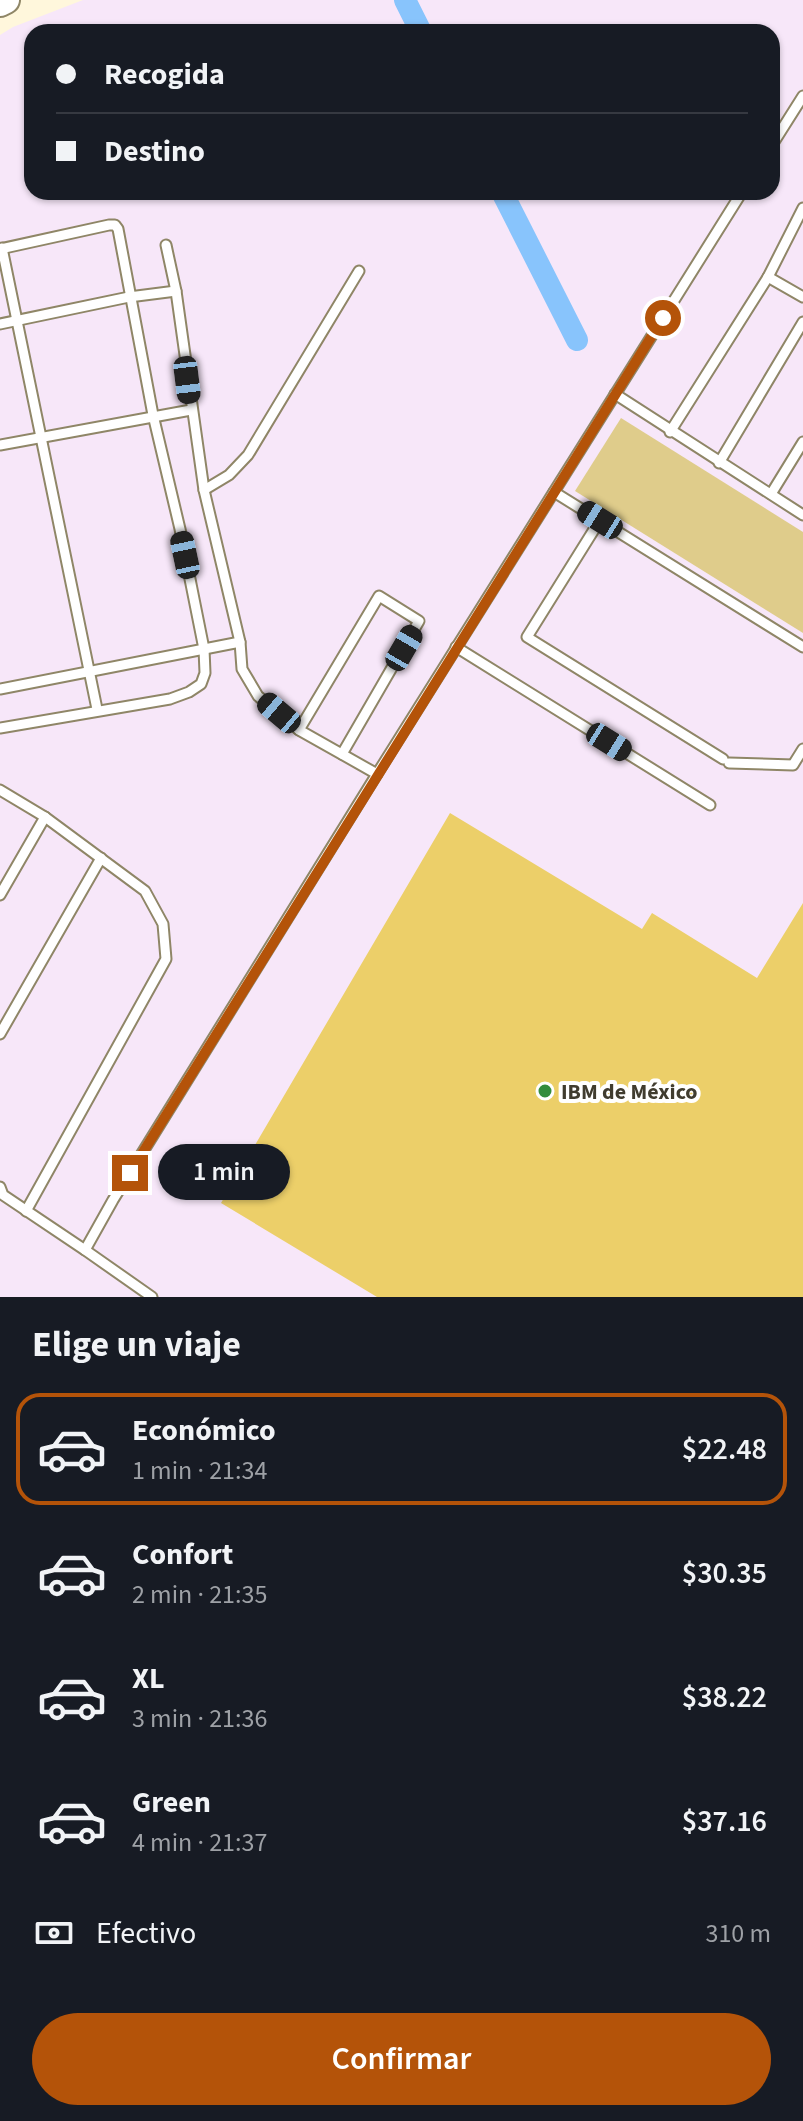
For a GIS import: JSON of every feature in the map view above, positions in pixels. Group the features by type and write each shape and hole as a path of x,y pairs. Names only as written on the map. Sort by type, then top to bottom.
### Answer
{"main road":[{"path":"0,3 6,0"}],"lane":[{"path":"780,132 803,96"},
{"path":"85,1250 377,774 737,200"},
{"path":"670,432 768,277 803,208"},
{"path":"0,728 97,709 170,699 201,684 205,673 204,649 180,529 153,415 115,225 1,248 97,709"},
{"path":"166,245 176,291 204,490 240,642 242,669 258,696 299,730 377,774"},
{"path":"204,490 229,475 248,455 359,271"},
{"path":"768,277 803,297"},
{"path":"0,324 129,297 176,291"},
{"path":"719,463 803,322"},
{"path":"615,394 803,515"},
{"path":"0,445 191,410"},
{"path":"771,494 803,442"},
{"path":"554,492 800,645"},
{"path":"600,520 527,637 726,761 793,765 803,749"},
{"path":"299,730 379,596 419,621 342,754"},
{"path":"0,689 240,642"},
{"path":"456,647 710,805"},
{"path":"0,790 45,817 145,891 163,924 166,959 26,1211"},
{"path":"0,895 45,817"},
{"path":"0,1034 101,858"},
{"path":"0,1187 3,1195 152,1297"}],"shaded area":[{"path":"83,0 803,0 803,1297 0,1297 0,35 13,27"},
{"path":"621,418 803,532 803,633 575,491"}],"building":[{"name":"IBM de México","path":"450,813 642,929 652,913 757,978 803,903 803,1297 377,1297 221,1203"}],"waterway":[{"path":"405,0 417,24"},
{"path":"506,200 577,340"}],"place":[{"name":"IBM de México","path":"545,1091"}],"route":[{"path":"130,1173 663,318"}]}
